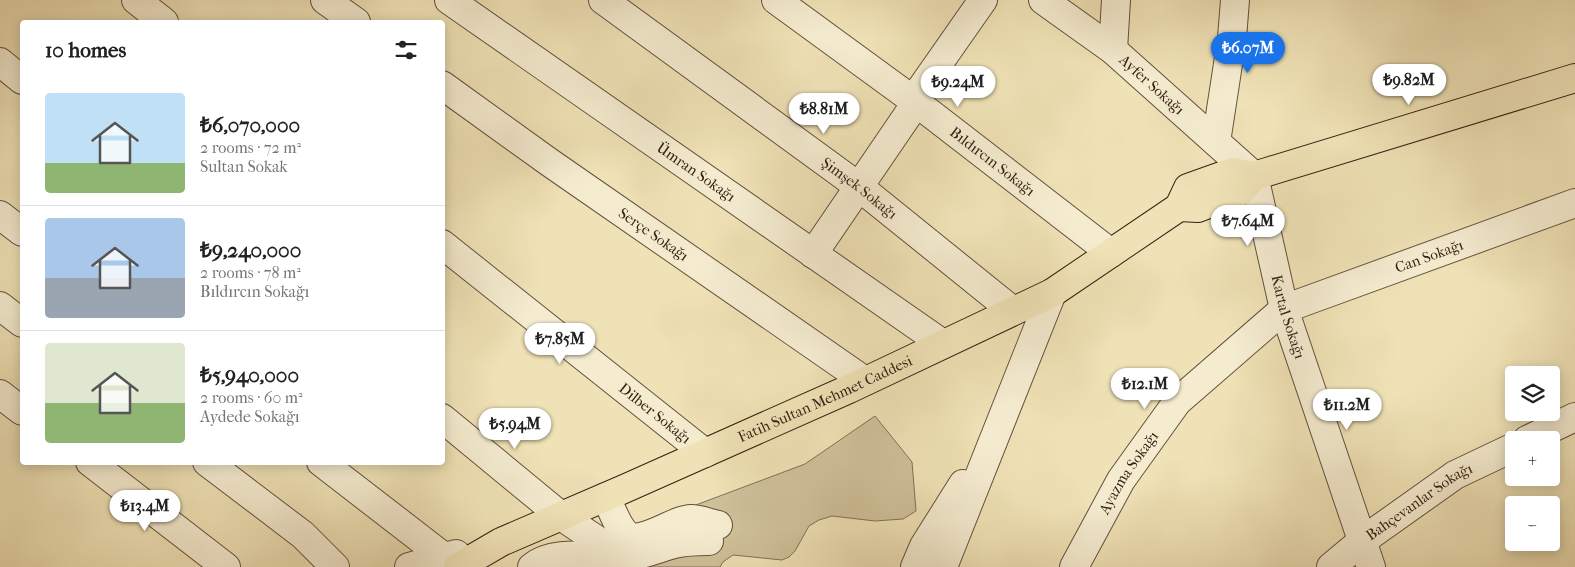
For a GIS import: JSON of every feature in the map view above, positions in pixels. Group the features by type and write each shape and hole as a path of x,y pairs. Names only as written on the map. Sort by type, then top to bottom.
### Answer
{"main road":[{"name":"Fatih Sultan Mehmet Caddesi","path":"451,562 561,516 865,381 1052,293 1179,208 1198,208 1240,192 1254,176 1575,78"}],"street":[{"path":"136,0 161,20"},
{"path":"325,0 353,20"},
{"name":"Ümran Sokağı","path":"450,0 943,344"},
{"name":"Şimşek Sokağı","path":"602,0 858,186 1013,311"},
{"name":"Bıldırcın Sokağı","path":"776,0 914,102 1111,253"},
{"path":"813,254 983,0"},
{"name":"Ayfer Sokağı","path":"1043,0 1113,50 1254,176"},
{"path":"1113,50 1116,0"},
{"path":"1216,142 1232,38 1235,0"},
{"path":"0,62 20,78"},
{"name":"Serçe Sokağı","path":"445,87 565,173 865,381"},
{"name":"Kartal Sokağı","path":"1254,176 1284,309 1371,567"},
{"name":"Can Sokağı","path":"1284,309 1575,203"},
{"path":"0,215 20,230"},
{"name":"Dilber Sokağı","path":"445,246 704,453"},
{"path":"943,567 1052,293"},
{"path":"0,306 20,321"},
{"name":"Ayazma Sokağı","path":"1074,567 1121,480 1177,402 1284,309"},
{"path":"0,394 20,409"},
{"path":"1546,431 1575,417"},
{"path":"445,420 561,516 597,540 628,557"},
{"path":"915,567 924,546 999,425"},
{"name":"Bahçevanlar Sokağı","path":"1331,567 1362,541 1455,475 1505,450"},
{"path":"94,465 226,567"},
{"path":"212,465 303,535 335,567"},
{"path":"325,465 451,562"},
{"path":"540,562 561,556 628,557 649,553 713,533 702,521 690,519 676,522 637,538 630,537 624,533 606,496"},
{"path":"409,567 451,562"},
{"path":"540,562 582,567"}],"shaded area":[{"path":"875,416 912,462 916,511 903,519 875,521 832,516 819,520 809,526 795,551 789,557 782,560 733,555 723,562 720,567 539,567 536,565 805,464"}]}
